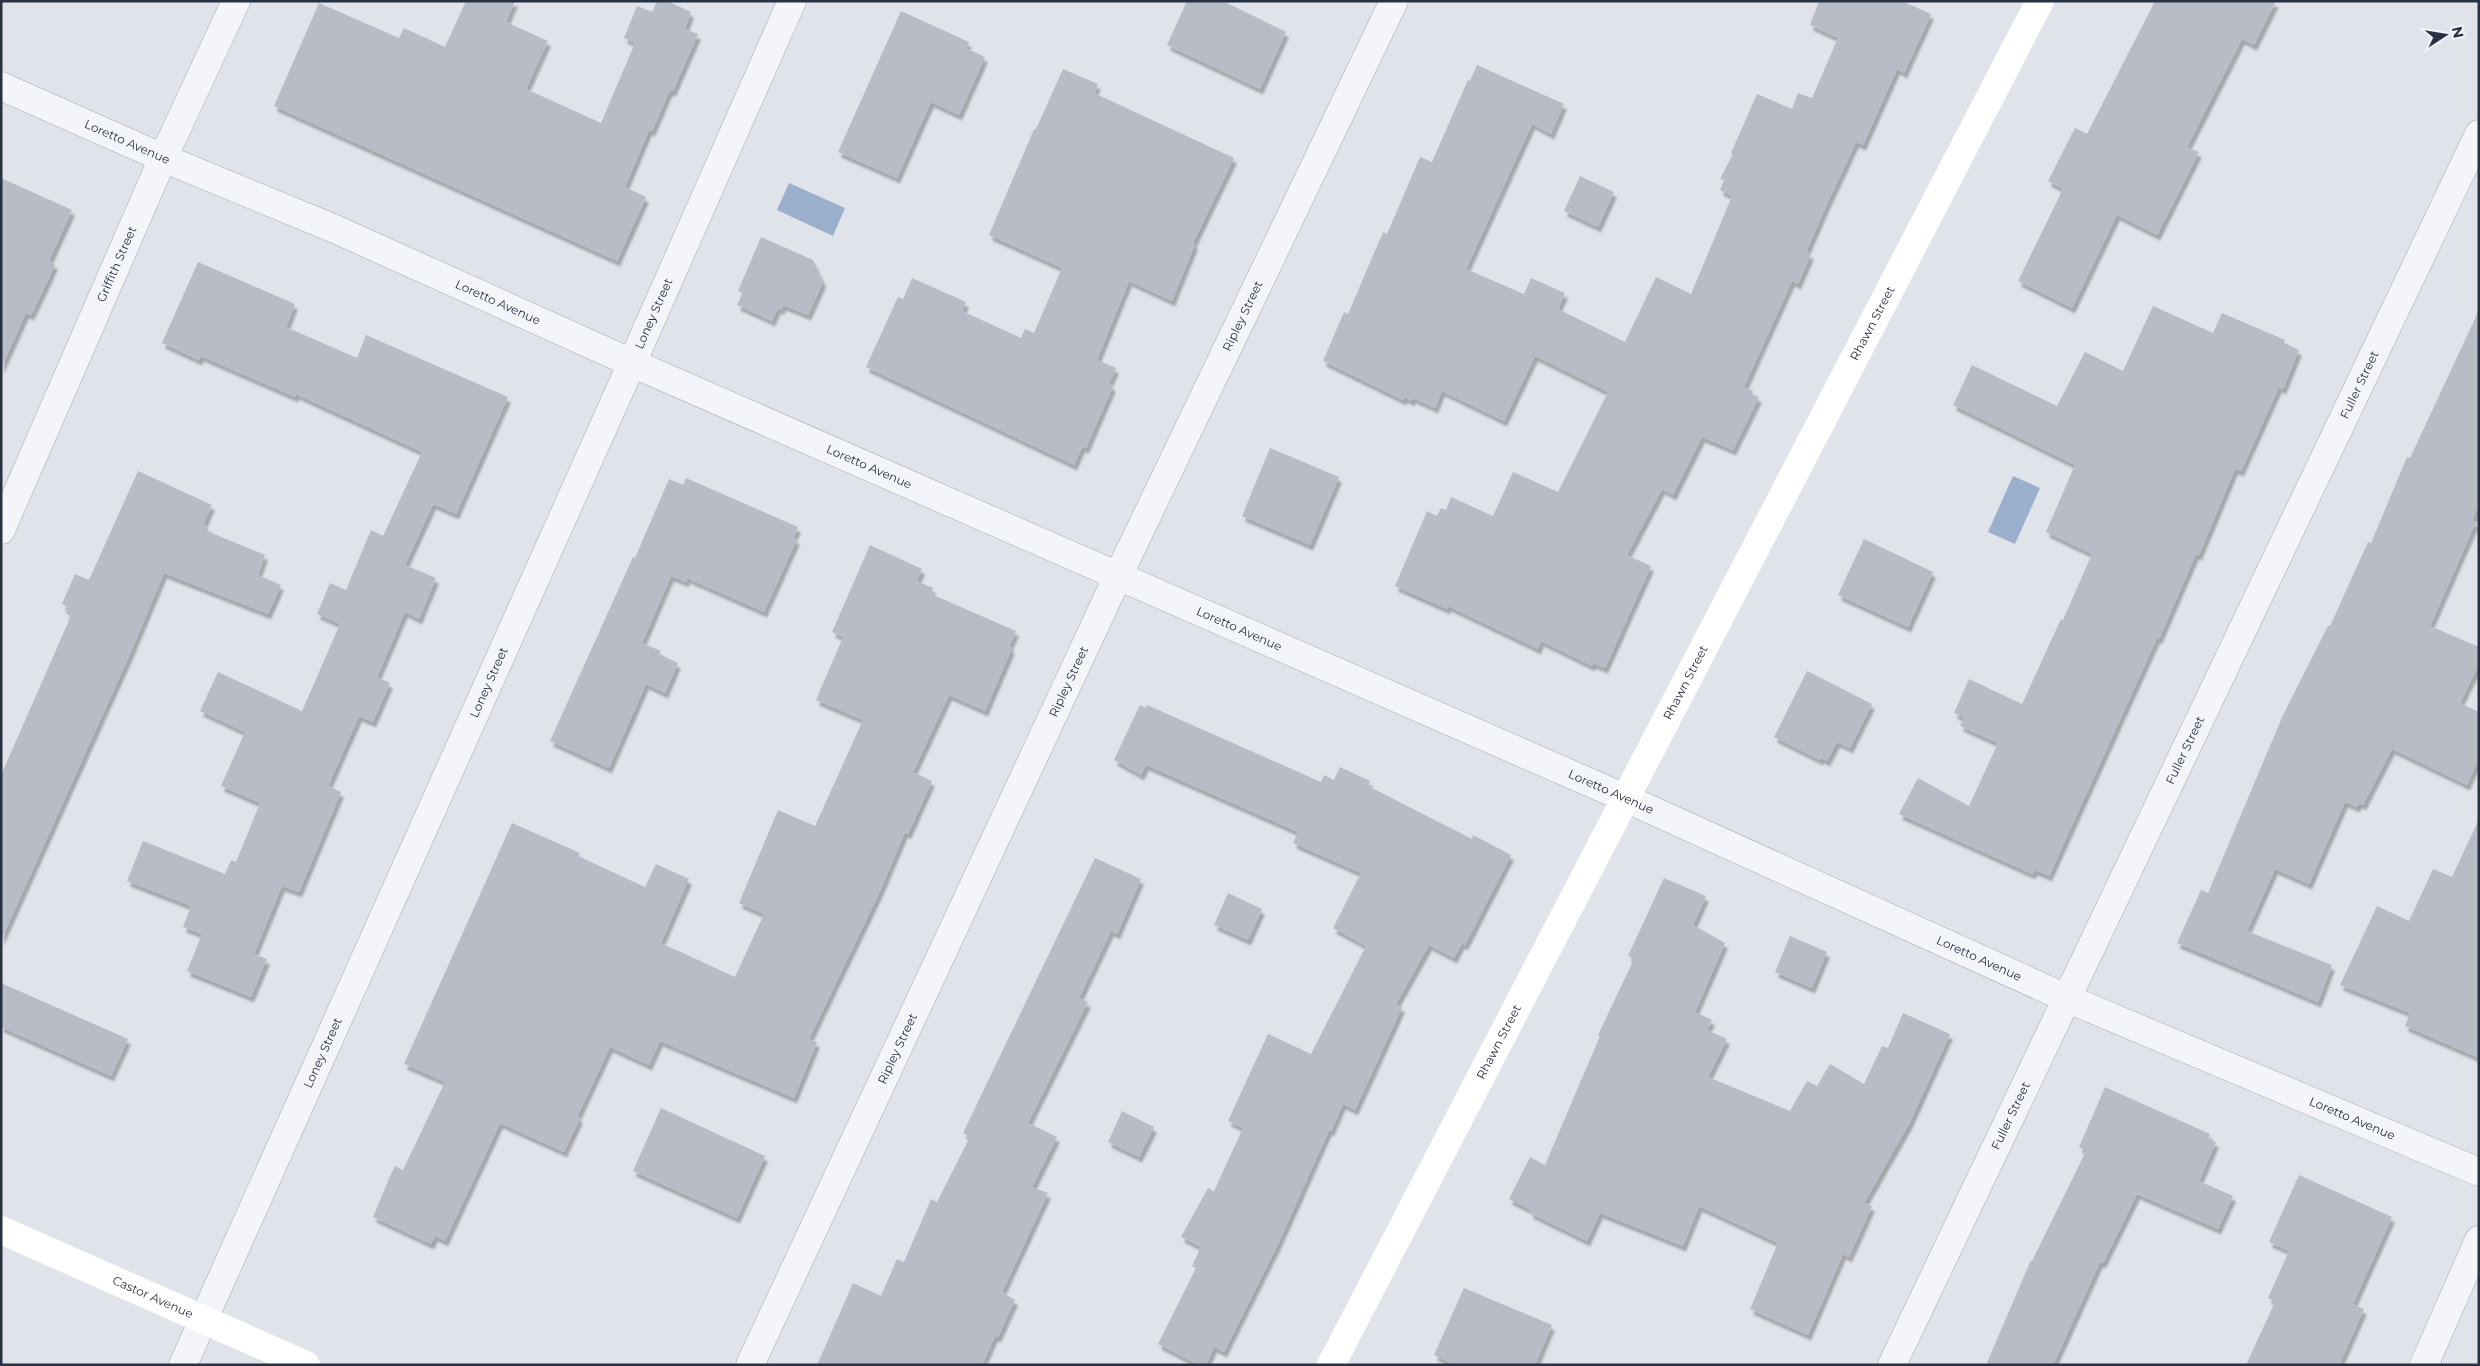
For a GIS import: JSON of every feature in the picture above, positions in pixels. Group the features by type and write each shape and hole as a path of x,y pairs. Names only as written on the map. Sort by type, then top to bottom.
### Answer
{"main road":[{"name":"Rhawn Street","path":"1331,1365 2040,1"},
{"name":"Castor Avenue","path":"1,1230 306,1365"}],"street":[{"name":"Griffith Street","path":"1,530 163,158 236,1"},
{"name":"Loney Street","path":"183,1365 792,1"},
{"name":"Ripley Street","path":"750,1365 1118,576 1394,1"},
{"name":"Loretto Avenue","path":"1,86 163,158 335,229 632,363 1625,798 2066,998 2479,1172"},
{"name":"Fuller Street","path":"1892,1365 2479,134"},
{"path":"2424,1365 2479,1240"}],"water":[{"path":"789,183 845,208 833,236 777,210"},
{"path":"2013,476 2040,488 2015,544 1988,532"}],"building":[{"path":"466,1 515,1 506,22 548,41 526,89 601,123 635,43 624,38 637,6 652,12 657,1 667,1 691,12 685,29 698,34 673,91 670,90 652,131 649,130 625,187 646,197 617,261 274,106 319,3 399,38 404,28 445,47"},
{"path":"1187,1 1223,1 1286,32 1260,89 1167,45"},
{"path":"1819,1 1902,1 1931,14 1904,73 1897,69 1863,145 1856,142 1806,252 1811,254 1798,284 1792,281 1744,387 1753,391 1752,394 1759,397 1733,450 1702,437 1673,495 1662,489 1627,555 1651,566 1605,668 1593,663 1592,666 1541,641 1538,649 1448,606 1447,609 1395,586 1427,511 1437,516 1441,508 1446,510 1451,497 1493,516 1513,472 1558,492 1608,392 1535,356 1504,421 1442,391 1435,408 1413,398 1411,401 1405,397 1403,400 1323,361 1344,312 1348,314 1383,232 1387,234 1420,157 1432,162 1468,80 1470,81 1477,65 1564,104 1551,134 1532,124 1466,269 1524,294 1531,278 1565,293 1558,309 1625,342 1656,277 1691,294 1732,196 1720,190 1724,180 1720,179 1733,154 1731,153 1757,94 1792,109 1798,93 1812,98 1838,38 1810,25"},
{"path":"2155,1 2276,1 2254,45 2242,39 2187,147 2199,152 2157,235 2117,215 2072,308 2018,281 2063,189 2048,181 2075,128 2087,134"},
{"path":"901,11 969,42 966,48 985,57 959,115 931,102 897,178 838,152"},
{"path":"1063,69 1098,84 1094,93 1234,158 1193,243 1195,244 1172,301 1129,281 1097,360 1116,368 1109,384 1113,386 1086,448 1082,447 1074,465 866,367 898,297 903,299 912,278 966,302 962,311 1021,338 1025,329 1034,333 1062,268 989,235 1034,129 1036,129"},
{"path":"1580,176 1614,192 1598,227 1564,211"},
{"path":"1,178 72,210 49,261 55,264 48,280 31,315 26,313 1,368"},
{"path":"761,237 813,260 823,282 808,315 783,305 781,310 778,308 772,321 737,305 743,293 738,291"},
{"path":"198,262 295,304 286,327 357,358 366,335 508,397 456,514 433,504 405,565 436,578 419,619 405,612 377,677 390,683 373,722 359,716 328,786 341,792 299,892 282,886 254,954 267,959 251,997 187,971 202,934 183,927 191,906 127,881 143,841 225,874 231,860 236,862 260,803 221,786 245,732 200,711 218,672 302,711 340,624 317,614 330,583 346,590 371,530 383,536 422,452 296,394 295,397 201,356 199,360 162,343"},
{"path":"2153,306 2213,333 2222,313 2285,340 2284,343 2299,350 2283,389 2279,387 2241,471 2235,469 2199,555 2196,554 2159,639 2157,638 2049,876 2035,870 2032,874 1899,814 1918,778 1969,806 1998,743 1960,726 1964,718 1954,713 1969,679 2022,704 2061,619 2063,620 2092,554 2046,532 2075,465 1953,405 1972,365 2057,406 2085,352 2123,371"},
{"path":"2479,310 2479,504 2472,521 2476,522 2430,626 2479,647 2479,664 2460,703 2479,712 2479,758 2467,785 2392,749 2363,805 2359,803 2357,807 2345,802 2309,884 2275,869 2247,931 2332,965 2318,1002 2177,943 2201,890 2208,893 2283,715 2328,626 2330,626 2368,542 2371,543 2407,457 2410,458"},
{"path":"1270,448 1339,477 1310,545 1242,516"},
{"path":"138,471 212,505 203,525 209,527 207,531 265,555 258,575 281,585 268,614 164,573 130,654 1,940 1,775 71,616 66,614 68,607 62,604 75,574 89,580"},
{"path":"686,478 798,527 793,538 797,539 764,612 687,578 686,582 671,576 642,643 661,651 659,654 678,663 665,693 646,684 609,768 550,741 633,557 635,558 669,479 683,485"},
{"path":"1864,539 1933,572 1908,627 1838,595"},
{"path":"870,545 922,569 917,581 933,588 931,594 1016,631 1009,647 1012,648 985,711 949,695 913,772 932,781 908,834 905,832 880,891 809,1039 817,1042 794,1098 660,1041 649,1065 610,1047 577,1117 580,1118 564,1152 500,1123 445,1241 435,1236 431,1244 373,1217 395,1166 403,1170 445,1082 404,1064 512,823 580,853 578,856 645,887 656,864 689,879 661,943 735,977 764,914 739,903 778,810 815,826 863,720 816,700 843,637 832,632"},
{"path":"1807,671 1872,704 1850,748 1837,742 1827,761 1821,758 1820,760 1774,737"},
{"path":"1140,705 1146,708 1147,705 1321,782 1324,775 1334,780 1340,767 1370,781 1368,786 1472,839 1473,835 1511,855 1465,945 1462,943 1454,958 1429,945 1396,1004 1402,1007 1355,1110 1343,1104 1331,1131 1329,1130 1278,1244 1224,1352 1214,1347 1206,1365 1199,1365 1158,1344 1196,1268 1192,1266 1201,1247 1181,1237 1208,1188 1214,1191 1243,1128 1228,1121 1268,1034 1311,1054 1366,946 1333,928 1361,873 1293,843 1298,832 1146,765 1141,775 1114,760"},
{"path":"2479,819 2479,1058 2405,1026 2410,1013 2340,985 2377,906 2409,921 2433,869 2452,877"},
{"path":"1095,858 1141,879 1117,934 1111,931 1079,998 1088,1002 1028,1123 1057,1137 1032,1187 1048,1193 1002,1292 1015,1300 998,1337 995,1336 982,1365 817,1365 853,1283 881,1296 897,1259 904,1262 931,1199 937,1202 970,1137 963,1133"},
{"path":"1664,878 1706,896 1693,925 1725,943 1695,1012 1712,1020 1707,1030 1727,1039 1708,1077 1790,1111 1807,1081 1817,1086 1830,1064 1864,1084 1882,1046 1888,1048 1903,1013 1950,1034 1910,1122 1864,1203 1872,1206 1849,1257 1843,1254 1808,1335 1750,1309 1778,1243 1703,1208 1699,1207 1683,1246 1600,1213 1587,1241 1530,1213 1531,1210 1509,1199 1530,1157 1545,1165 1600,1036 1598,1035 1634,959 1628,956"},
{"path":"1228,893 1262,909 1248,940 1214,925"},
{"path":"1790,936 1827,952 1812,988 1775,972"},
{"path":"1,983 128,1039 111,1076 1,1027"},
{"path":"2105,1087 2210,1134 2208,1139 2216,1142 2199,1181 2233,1196 2218,1229 2137,1194 2103,1263 2100,1262 2053,1365 1986,1365 2031,1260 2086,1151 2079,1147"},
{"path":"661,1108 765,1156 737,1218 633,1171"},
{"path":"1122,1111 1154,1127 1139,1157 1108,1142"},
{"path":"2299,1175 2392,1217 2353,1304 2364,1309 2339,1365 2246,1365 2275,1302 2268,1298 2289,1251 2269,1242"},
{"path":"1464,1288 1552,1325 1535,1365 1455,1365 1434,1355"}]}
